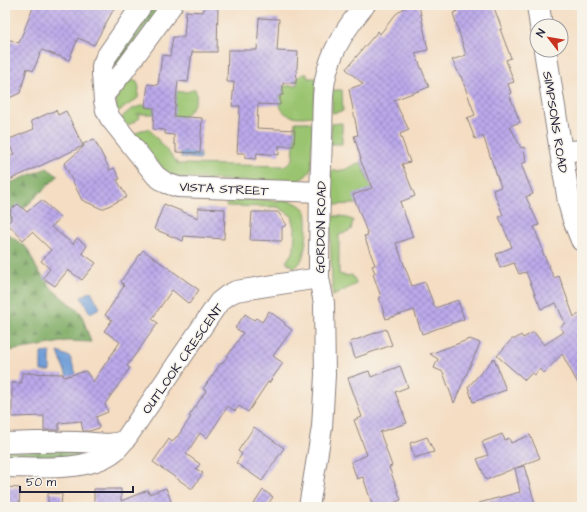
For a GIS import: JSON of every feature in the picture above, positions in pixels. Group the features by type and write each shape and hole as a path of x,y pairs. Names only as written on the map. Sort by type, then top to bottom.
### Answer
{"main road":[{"path":"538,5 540,18"},
{"name":"SIMPSONS ROAD","path":"547,58 572,151 569,202 582,240"}],"street":[{"name":"VISTA STREET","path":"142,5 104,62 102,70 104,101 106,110 111,120 159,178 166,183 184,188 320,192"},
{"path":"104,95 123,72 172,5"},
{"name":"GORDON ROAD","path":"309,507 322,427 324,389 324,307 323,294 319,278 319,255 324,90 326,74 333,54 345,30 365,5"},
{"name":"OUTLOOK CRESCENT","path":"5,468 63,467 89,463 112,453 125,440 219,302 236,291 319,278"},
{"path":"5,443 79,442 113,444 120,443 125,440"}],"green space":[{"path":"148,5 165,5 117,65 110,66"},
{"path":"303,74 307,74 307,77 309,78 316,78 314,116 300,117 289,115 282,110 280,104 280,95 283,95 283,86 297,85 297,78"},
{"path":"131,79 137,82 139,87 138,98 117,111 116,102 118,94 127,80"},
{"path":"195,89 196,101 184,117 172,116 172,113 154,112 154,114 137,114 140,118 127,126 121,119 129,111 146,105 146,107 174,110 177,91 186,92"},
{"path":"332,90 342,90 343,111 332,113"},
{"path":"295,122 309,122 313,125 311,169 307,175 291,183 183,178 170,174 162,168 134,135 141,130 149,129 178,164 286,166 293,159"},
{"path":"342,123 342,144 331,144 331,124"},
{"path":"361,162 371,188 357,204 330,205 331,171 344,170"},
{"path":"47,168 58,176 5,226 5,185"},
{"path":"227,199 291,201 303,208 307,217 306,244 303,257 295,268 286,262 294,250 295,228 292,216 278,207 226,206"},
{"path":"330,216 341,216 353,220 351,230 339,235 339,274 346,276 352,275 356,284 333,296 331,256"},
{"path":"5,232 27,248 37,269 53,290 81,313 91,342 67,341 8,351 5,350"},
{"path":"80,449 80,454 77,458 5,462 5,450"}],"water":[{"path":"181,152 200,153 200,159 181,157"},
{"path":"91,291 100,308 90,313 81,297"},
{"path":"50,352 50,371 41,371 41,353"},
{"path":"58,352 70,357 76,374 67,377"}],"building":[{"path":"34,5 116,5 94,45 78,38 69,60 42,50 33,71 27,68 20,93 5,100 5,38 19,43"},
{"path":"204,5 218,5 217,52 192,52 188,82 178,81 174,116 202,118 200,153 176,152 174,135 165,134 165,130 153,129 154,108 145,107 148,84 158,85 162,55 170,56 173,37 184,37 186,11 203,12"},
{"path":"408,5 419,5 428,50 415,53 429,87 394,100 409,130 400,134 410,162 402,164 415,196 400,202 413,237 396,243 412,286 425,282 435,308 458,300 464,319 422,334 414,310 386,319 379,298 381,297 373,274 375,273 372,266 375,265 364,236 368,235 353,195 372,188 360,159 354,136 358,135 349,89 363,84 346,69 378,31 380,34 396,14"},
{"path":"454,5 493,5 502,29 500,29 511,58 506,60 514,82 508,84 511,93 509,94 520,122 510,126 521,148 524,147 526,162 521,164 533,194 526,197 539,225 534,227 543,250 542,251 554,278 559,276 574,317 582,312 582,391 562,354 544,373 539,369 535,375 532,373 525,380 497,356 512,339 515,339 521,335 523,338 534,332 544,345 564,332 560,327 565,323 556,303 541,309 526,272 519,274 514,263 500,268 496,254 512,247 499,217 503,215 493,190 501,187 483,136 475,139 467,118 475,115 461,76 452,60 466,55 453,13 457,12"},
{"path":"259,18 279,19 277,51 298,52 296,83 283,83 283,95 280,95 280,105 258,104 257,128 295,130 294,146 279,146 279,155 257,153 256,159 245,158 245,153 237,153 240,106 232,106 234,82 227,82 228,50 257,50"},
{"path":"56,110 58,115 66,111 83,146 5,182 5,158 14,154 7,140 34,129 31,121"},
{"path":"94,139 110,170 114,168 120,179 117,180 127,197 102,209 82,200 64,164 84,146 83,144"},
{"path":"42,200 61,218 51,227 73,244 77,238 87,246 82,253 96,263 82,280 68,270 55,286 43,278 50,269 41,261 51,250 32,232 23,240 7,223 11,220 10,210 18,204 27,212"},
{"path":"164,204 198,218 198,208 225,209 224,239 184,236 183,241 154,229"},
{"path":"252,212 278,212 287,225 282,227 282,241 250,240"},
{"path":"143,250 199,290 189,304 172,290 152,319 158,323 127,366 130,368 105,404 108,412 96,417 99,428 90,431 83,431 81,421 59,423 59,430 44,430 44,416 12,417 12,383 21,383 22,373 63,374 64,377 86,371 93,382 120,342 104,331 112,320 105,315 124,286 121,281"},
{"path":"269,311 292,330 273,356 283,363 248,412 239,406 235,411 228,406 207,438 200,433 186,454 200,464 196,469 203,473 192,489 153,462 169,439 172,442 177,437 191,417 189,416 206,391 203,389 243,333 235,328 245,314 254,320 256,318 262,322"},
{"path":"386,329 392,345 355,358 350,342"},
{"path":"470,339 480,343 454,403 443,372 434,368 438,359 430,354"},
{"path":"494,358 506,390 473,402 468,387"},
{"path":"400,366 408,387 395,392 407,423 380,432 392,466 389,467 401,500 384,507 373,507 363,477 357,479 351,462 367,455 354,420 362,417 348,378 369,371 371,377"},
{"path":"254,427 284,448 262,481 236,463 242,454 238,451"},
{"path":"502,434 505,440 509,438 511,443 530,435 540,458 516,468 524,466 536,507 479,507 479,503 520,492 515,468 486,480 477,459 488,455 482,442"},
{"path":"427,437 434,452 414,458 410,443"},
{"path":"5,487 20,488 19,507 5,507"},
{"path":"166,488 173,507 94,507 94,489 121,489 121,501 148,490 149,494"},
{"path":"263,490 273,497 266,507 252,507"},
{"path":"48,493 62,494 61,507 48,507"}]}
